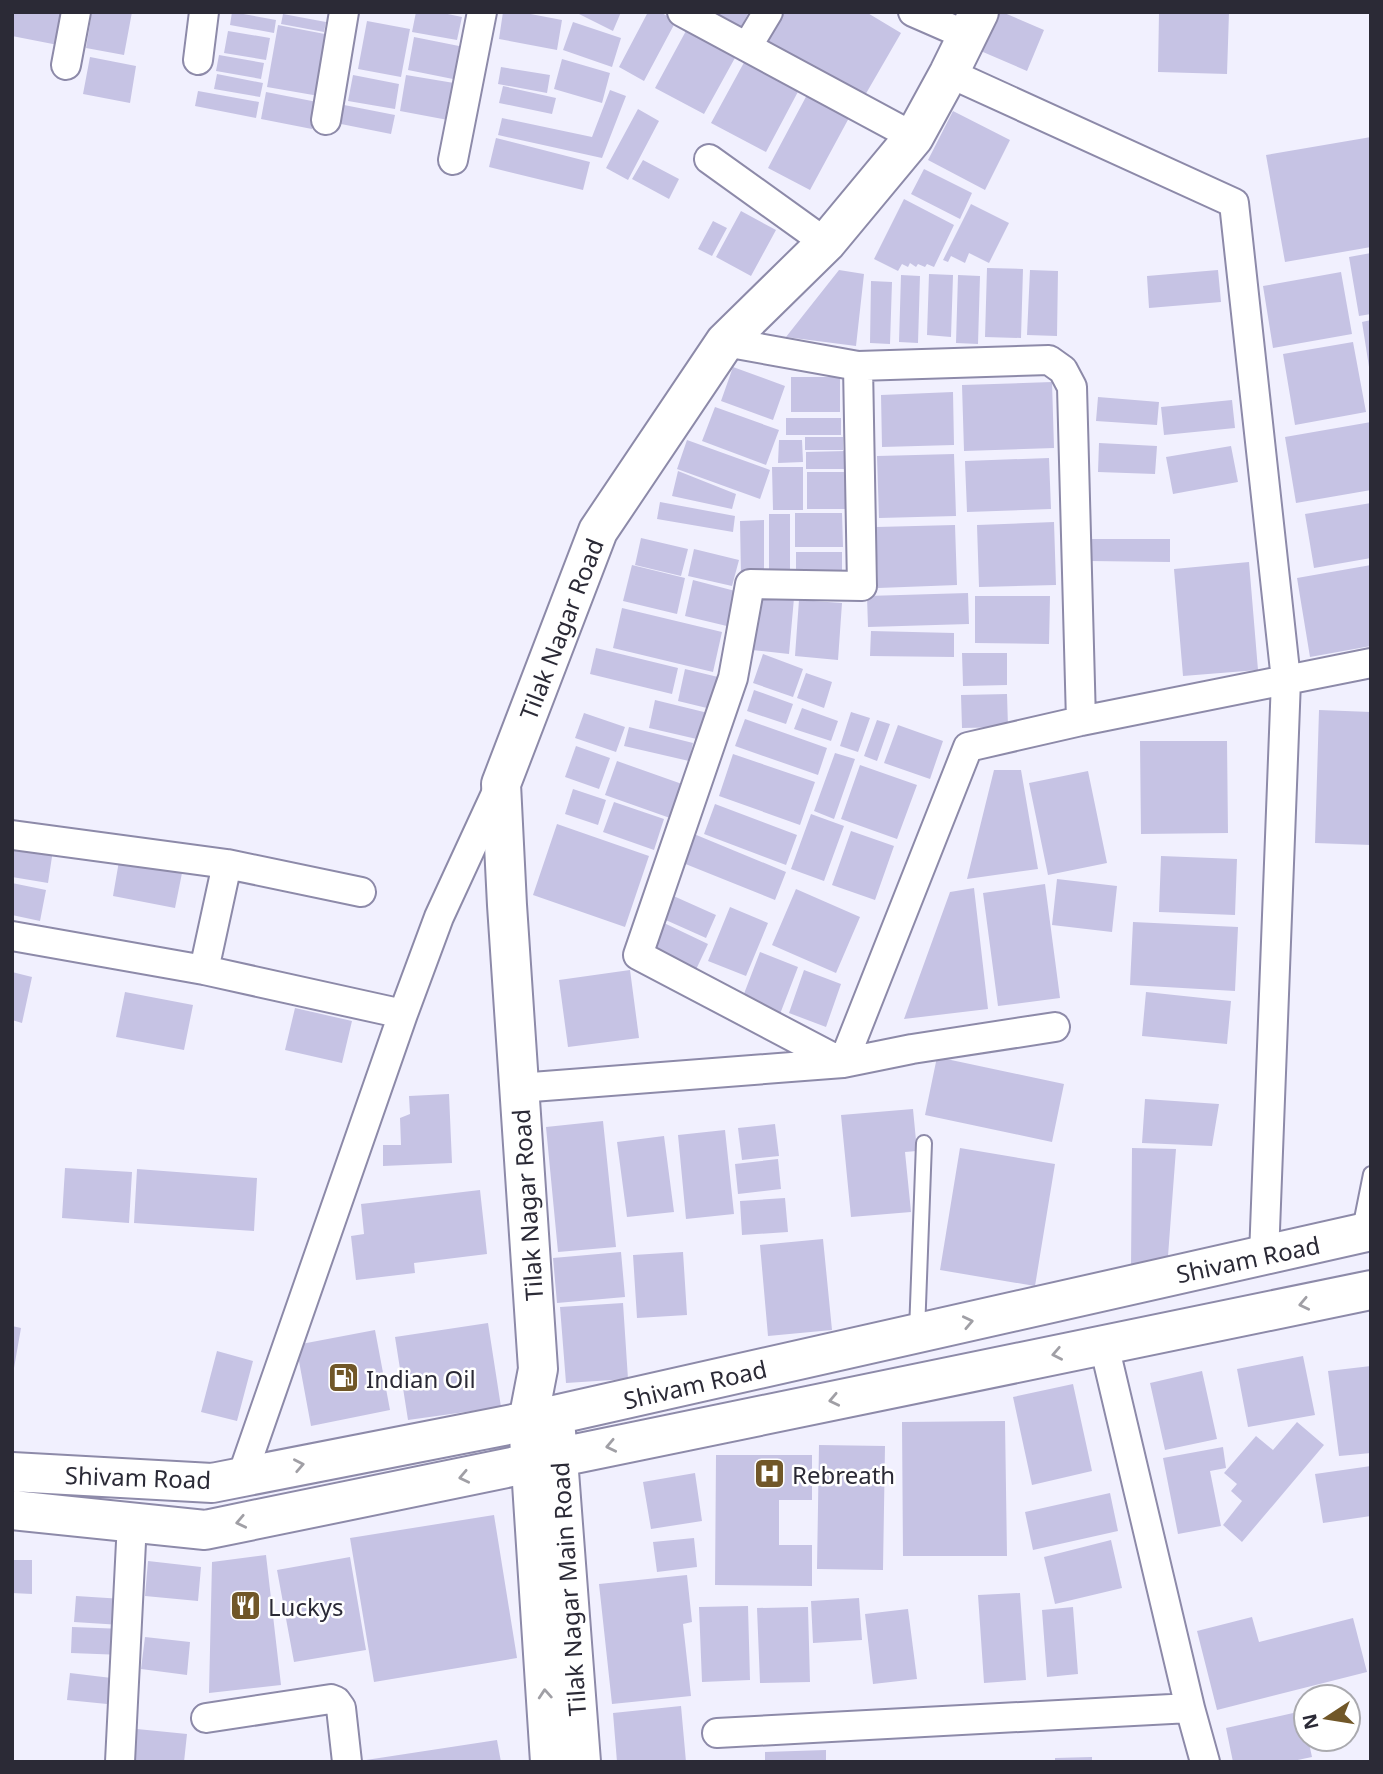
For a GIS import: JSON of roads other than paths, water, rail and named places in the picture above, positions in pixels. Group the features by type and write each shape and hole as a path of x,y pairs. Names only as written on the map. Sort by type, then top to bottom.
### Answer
{"main road":[{"name":"Tilak Nagar Road","path":"541,1418 500,784 598,531 724,342 826,243 914,137 974,24"},
{"name":"Shivam Road","path":"12,1472 212,1483 541,1418 1365,1232"},
{"name":"Shivam Road","path":"12,1510 205,1530 1371,1290"},
{"name":"Tilak Nagar Main Road","path":"541,1418 581,1762"},
{"name":"Tilak Nagar Main Road","path":"544,1460 550,1762"}],"street":[{"path":"66,65 76,12"},
{"path":"198,60 204,12"},
{"path":"326,120 344,12"},
{"path":"453,160 482,12"},
{"path":"682,12 914,137"},
{"path":"747,47 768,12"},
{"path":"913,12 974,24"},
{"path":"949,73 1234,203 1286,680 1264,1256"},
{"path":"709,159 826,243"},
{"path":"724,342 858,366 1049,360 1063,370 1072,387 1081,721"},
{"path":"843,1063 638,955 733,678 750,584 862,586 858,366"},
{"path":"843,1063 968,747 1081,721 1371,663"},
{"path":"242,1476 439,917 500,784"},
{"path":"12,835 228,864 361,892"},
{"path":"204,970 228,864"},
{"path":"12,936 204,970 403,1014"},
{"path":"519,1088 843,1063 912,1049 1055,1027"},
{"path":"1104,1345 1205,1762"},
{"path":"120,1762 132,1522"},
{"path":"206,1718 331,1699 341,1708 347,1762"},
{"path":"717,1733 1190,1708"}],"lane":[{"path":"917,1334 924,1143"},
{"path":"1365,1232 1371,1174"}],"place":[{"name":"Indian Oil","path":"343,1378"},
{"name":"Rebreath","path":"769,1474"},
{"name":"Luckys","path":"245,1606"}]}
